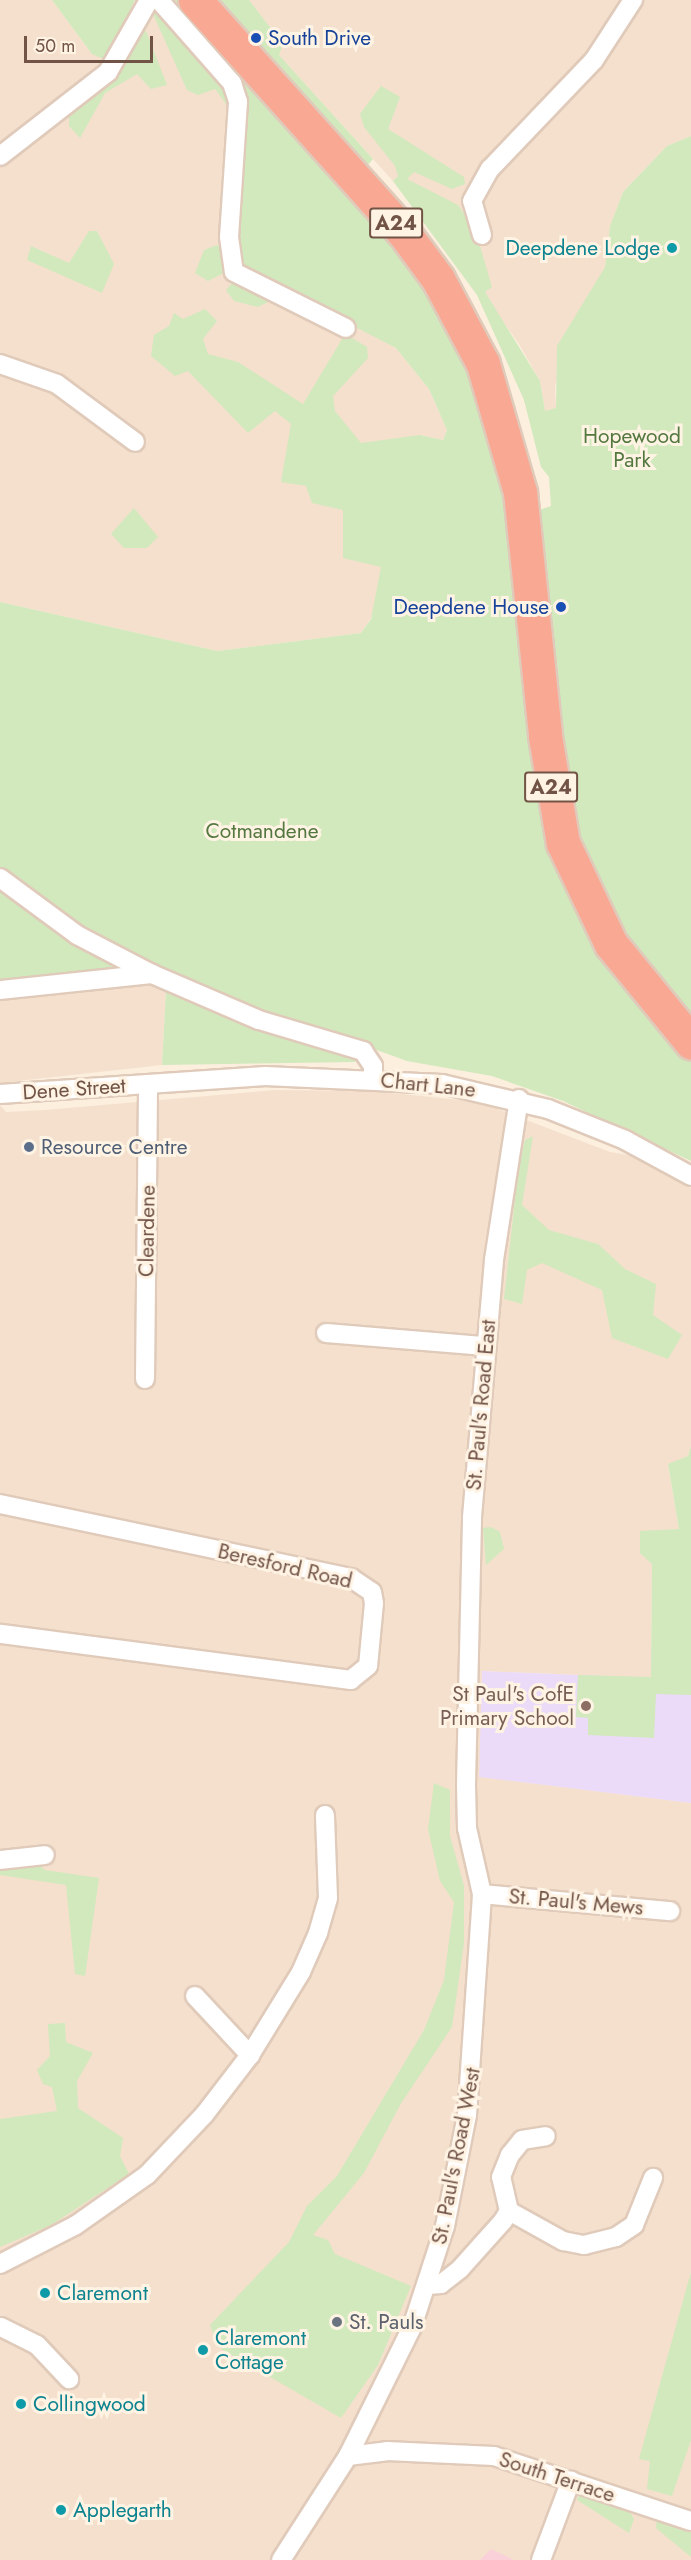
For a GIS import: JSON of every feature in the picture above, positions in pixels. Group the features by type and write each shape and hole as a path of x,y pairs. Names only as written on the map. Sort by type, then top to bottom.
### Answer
{"highway":[{"name":"A24","path":"195,0 404,233 438,279 483,364 520,492 547,759 563,843 611,944 691,1042"}],"street":[{"path":"0,156 108,72 149,0"},
{"path":"159,0 232,84 238,102 229,237 234,272 346,328"},
{"path":"482,235 472,201 490,169 594,60 633,0"},
{"path":"0,364 57,384 135,442"},
{"path":"0,878 77,935 152,974 259,1020 363,1051 374,1066 373,1078"},
{"path":"0,990 152,974"},
{"name":"Chart Lane","path":"148,1084 265,1076 373,1078 519,1099 625,1140 691,1176"},
{"name":"Dene Street","path":"0,1094 148,1084"},
{"name":"Cleardene","path":"145,1379 148,1084"},
{"name":"St. Paul's Road East","path":"467,1713 472,1518 485,1346 507,1154 519,1099"},
{"path":"326,1333 485,1346"},
{"name":"Beresford Road","path":"0,1504 351,1578 372,1592 374,1603 368,1666 351,1680 0,1634"},
{"name":"St. Paul's Road West","path":"281,2560 348,2456 428,2285 469,2106 482,1894 467,1828 467,1713"},
{"path":"0,2264 127,2192 204,2115 250,2055 301,1972 318,1933 328,1898 325,1815"},
{"path":"0,1860 45,1855"},
{"name":"St. Paul's Mews","path":"482,1894 670,1911"},
{"path":"195,1996 250,2055"},
{"path":"546,2136 522,2140 510,2155 501,2177 509,2211 563,2241 584,2246 616,2237 634,2225 653,2178"},
{"path":"428,2285 441,2284 460,2269 509,2211"},
{"path":"0,2325 37,2345 69,2379"},
{"name":"South Terrace","path":"348,2456 387,2451 494,2456 691,2521"},
{"path":"541,2560 570,2480"}],"shaded area":[{"path":"0,0 52,0 92,54 132,14 135,0 165,0 242,87 329,312 396,348 429,389 447,430 443,440 420,435 371,618 361,633 217,651 0,602"},
{"path":"249,0 691,0 691,136 667,146 623,192 610,226 605,267 577,320 555,386 556,408 545,411 540,381 519,344 398,176 393,181 279,55 283,44"},
{"path":"154,983 166,990 162,1065 0,1083 0,987"},
{"path":"275,1090 373,1091 479,1102 610,1152 635,1156 691,1188 691,1446 688,1456 668,1465 679,1529 640,1532 652,1564 651,1678 482,1671 481,1714 489,1778 691,1803 691,2272 674,2345 691,2402 691,2560 0,2560 0,1105 6,1112 45,1110"},
{"name":"St Paul's CofE Primary School","path":"653,1599 691,1605 691,1803 479,1777 482,1671 651,1678"},
{"path":"491,2549 514,2560 480,2560"}],"green space":[{"path":"52,0 135,0 106,60 92,54"},
{"name":"Cotmandene","path":"165,0 177,0 397,246 462,352 510,491 540,779 691,1057 691,1161 563,1101 492,1076 407,1061 363,1045 355,1062 162,1065 166,990 154,983 0,987 0,602 217,651 361,633 371,619 381,567 343,558 343,510 312,503 306,486 281,482 291,424 275,411 248,433 188,371 175,376 151,356 154,335 169,326 174,313 183,319 205,309 217,321 203,339 208,354 238,362 303,404 345,334 367,347 368,358 333,396 335,411 361,443 420,435 443,440 447,430 429,389 396,348 239,267 233,237 245,104"},
{"path":"213,0 249,0 283,44 279,55 373,159 367,166"},
{"path":"156,9 229,87 226,104 215,89 198,95 187,90 153,14"},
{"path":"146,31 167,85 151,89 137,74 105,93 80,138 69,126 69,112 136,35"},
{"name":"Hopewood Park","path":"381,86 400,97 388,129 464,177 465,184 452,189 414,172 407,179 458,205 475,229 492,287 485,292 540,381 545,411 556,408 557,346 605,267 610,226 623,192 667,146 691,136 691,1019 611,918 586,867 564,777 546,600 539,510 551,506 549,477 541,467 524,400 477,295 393,181 398,176 395,166 364,127 360,114"},
{"path":"89,231 97,231 114,264 102,293 27,260 31,246 69,263"},
{"path":"217,245 224,249 226,272 208,281 195,273 204,250"},
{"path":"235,280 276,298 258,307 234,301 226,290"},
{"path":"134,508 158,537 147,548 124,548 111,534"},
{"path":"533,1136 522,1205 549,1230 598,1244 625,1269 656,1284 653,1315 682,1335 668,1359 612,1338 602,1290 542,1263 527,1270 522,1304 504,1299 518,1172 525,1140"},
{"path":"691,1446 691,1695 656,1694 654,1738 588,1735 588,1718 576,1717 578,1675 651,1677 652,1564 640,1553 640,1531 679,1529 668,1464 688,1456"},
{"path":"491,1527 500,1532 504,1549 486,1565 483,1528"},
{"path":"434,1783 450,1790 450,1836 464,1886 464,1943 452,2027 400,2105 364,2173 313,2235 328,2240 335,2254 411,2286 378,2365 341,2418 218,2347 210,2325 289,2242 307,2206 337,2176 424,2030 444,1980 454,1902 440,1881 428,1829"},
{"path":"37,1863 45,1870 99,1878 85,1976 75,1974 66,1885 0,1875 0,1865"},
{"path":"65,2023 66,2042 93,2053 77,2081 78,2108 123,2138 120,2156 129,2174 51,2225 0,2247 0,2119 57,2111 52,2087 43,2084 37,2070 50,2056 48,2024"},
{"path":"691,2272 691,2440 672,2496 647,2489 650,2461 639,2459"},
{"path":"580,2493 626,2506 634,2519 629,2533 577,2500"},
{"path":"657,2517 691,2528 691,2557 656,2528"}],"place":[{"name":"South Drive","path":"256,38"},
{"name":"Deepdene Lodge","path":"672,248"},
{"name":"Deepdene House","path":"561,607"},
{"name":"Resource Centre","path":"29,1147"},
{"name":"St Paul's CofE Primary School","path":"586,1706"},
{"name":"Claremont","path":"45,2293"},
{"name":"St. Pauls","path":"337,2322"},
{"name":"Claremont Cottage","path":"203,2350"},
{"name":"Collingwood","path":"21,2404"},
{"name":"Applegarth","path":"61,2510"}]}
